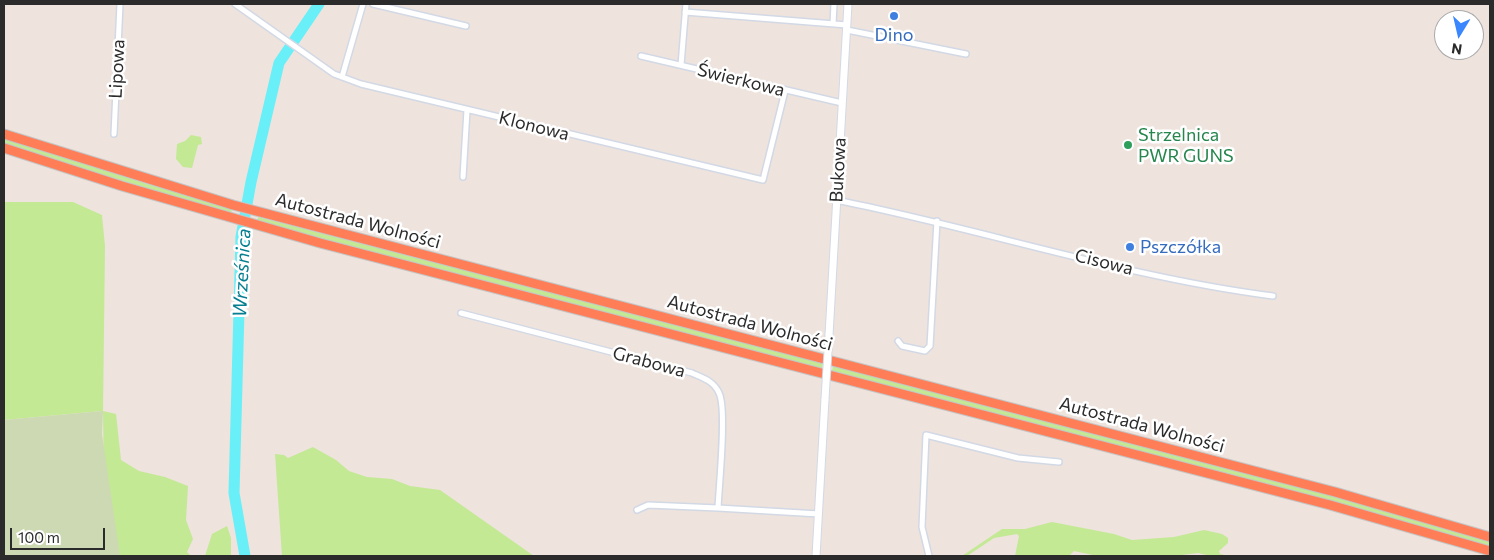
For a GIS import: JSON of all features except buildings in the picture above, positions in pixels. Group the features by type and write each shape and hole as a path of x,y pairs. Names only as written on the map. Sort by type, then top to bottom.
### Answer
{"highway":[{"name":"Autostrada Wolności","path":"4,134 258,212 1307,485 1490,537"},
{"name":"Autostrada Wolności","path":"4,148 256,225 1330,505 1490,551"}],"main road":[{"name":"Bukowa","path":"819,514 848,4"},
{"path":"816,556 819,514"}],"street":[{"name":"Lipowa","path":"114,134 120,4"},
{"name":"Klonowa","path":"235,4 334,74 361,84 763,180 784,91"},
{"path":"342,77 362,4"},
{"path":"373,4 466,26"},
{"path":"681,65 686,4"},
{"path":"833,24 834,4"},
{"path":"685,12 833,24 966,54"},
{"name":"Świerkowa","path":"640,56 842,103"},
{"path":"463,178 467,110"},
{"name":"Cisowa","path":"836,200 937,221 1130,269 1228,290 1273,296"},
{"path":"898,341 902,346 925,351 930,346 937,221"},
{"name":"Grabowa","path":"461,313 692,374 711,382 720,393 723,410 718,508"},
{"path":"929,556 922,527 926,435 1018,458 1059,462"},
{"path":"636,510 648,505 819,514"}],"green space":[{"path":"191,135 201,137 202,144 198,145 192,168 183,167 176,159 177,144 185,141"},
{"path":"4,138 147,184 232,208 231,214 4,144"},
{"path":"4,202 73,202 102,215 105,246 103,411 4,420"},
{"path":"258,217 823,363 822,369 321,239 257,221"},
{"path":"833,366 1323,493 1490,541 1490,547 1322,498 832,371"},
{"path":"103,411 116,414 121,460 139,471 165,477 188,486 186,520 193,539 187,552 191,556 105,556"},
{"path":"103,411 102,434 120,556 4,556 4,420"},
{"path":"313,447 336,460 349,471 367,477 392,479 410,486 440,490 534,556 282,556 275,454 284,455 288,458"},
{"path":"1052,522 1114,534 1132,540 1174,537 1204,530 1222,534 1228,538 1228,543 1219,551 1220,554 1229,556 1211,556 1198,553 1174,556 1097,556 1074,551 1069,556 1015,556 1019,536 1017,534 994,538 967,556 962,556 1002,529 1025,529"},
{"path":"227,526 231,538 231,556 205,556 212,534"}],"waterway":[{"name":"Wrześnica","path":"245,556 234,493 241,237 251,182 279,63 319,4"}],"place":[{"name":"Dino","path":"894,16"},
{"name":"Strzelnica PWR GUNS","path":"1128,145"},
{"name":"Pszczółka","path":"1130,247"}]}
